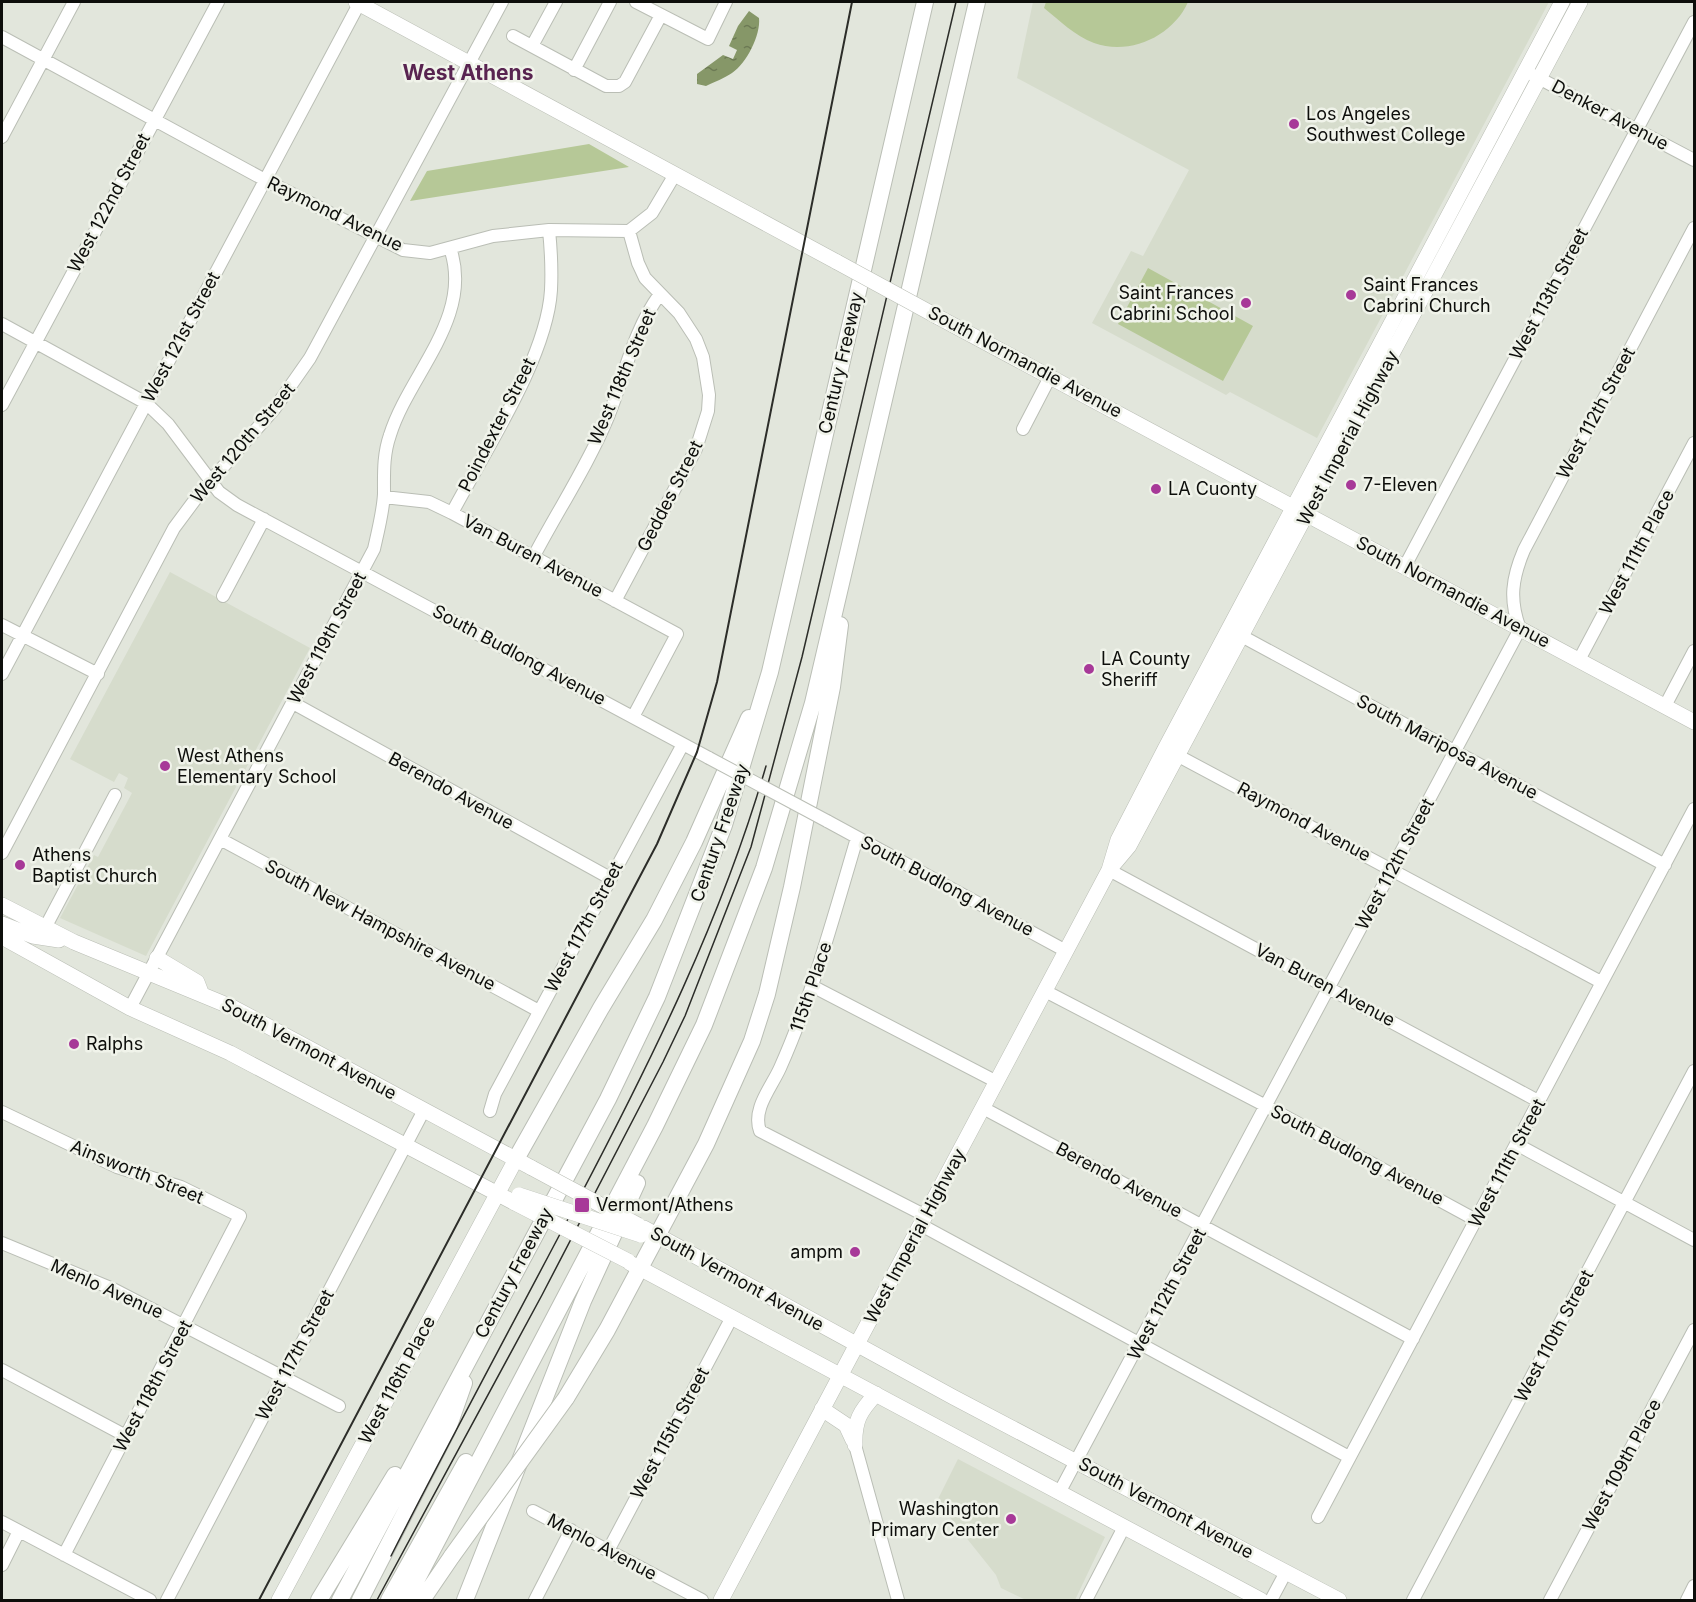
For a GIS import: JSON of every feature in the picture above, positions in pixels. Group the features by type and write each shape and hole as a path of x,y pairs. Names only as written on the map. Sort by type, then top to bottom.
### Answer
{"highway":[{"name":"Century Freeway","path":"340,1600 608,1099 657,997 724,825 770,672 925,2"},
{"path":"465,1600 579,1311 686,1076 764,868 790,788 842,591 977,2"},
{"path":"422,1600 566,1398 634,1264 647,1233 737,1079 767,994 792,887 839,648 842,591"},
{"path":"516,1160 659,910 694,842 770,672"},
{"path":"406,1600 673,1090 717,994"},
{"path":"389,1600 498,1403 588,1252"},
{"path":"360,1600 447,1431 481,1334"},
{"path":"319,1600 452,1389"}],"main road":[{"name":"South Normandie Avenue","path":"358,2 674,176 1695,722"},
{"name":"West Imperial Highway","path":"1301,510 1525,70 1562,2"},
{"name":"West Imperial Highway","path":"1109,870 1129,846 1171,752 1235,632 1580,2"},
{"name":"West Imperial Highway","path":"721,1600 1109,870 1118,840 1154,769 1171,752"},
{"path":"1129,846 1133,823 1156,780 1154,769"},
{"name":"South Vermont Avenue","path":"2,905 74,942 234,1008 532,1168 647,1233 1339,1600"},
{"path":"2,924 33,936 74,942"},
{"name":"South Vermont Avenue","path":"2,937 130,1008 230,1053 496,1194 517,1199 732,1317 1262,1600"},
{"path":"157,958 197,982 202,995"},
{"name":"West 116th Place","path":"279,1600 516,1160"},
{"path":"517,1199 647,1233"},
{"path":"855,1445 854,1430 858,1415 876,1394"},
{"path":"822,1409 846,1425 855,1445"}],"street":[{"path":"2,137 74,2"},
{"name":"West 122nd Street","path":"2,405 218,2"},
{"name":"West 121st Street","path":"2,674 358,2"},
{"name":"West 120th Street","path":"2,853 174,528 212,479 275,408 299,375 502,2"},
{"path":"531,46 555,2"},
{"path":"574,70 610,2"},
{"path":"636,2 708,39 726,2"},
{"path":"513,36 606,87 619,86 625,82 662,15"},
{"name":"West 113th Street","path":"1405,566 1695,22"},
{"name":"Raymond Avenue","path":"2,37 265,180 374,237 413,252 430,253 493,236 549,230 629,231"},
{"path":"1683,45 1694,51"},
{"name":"Denker Avenue","path":"1525,70 1695,160"},
{"path":"629,231 652,213 674,176"},
{"name":"West 112th Street","path":"1059,1493 1204,1226 1520,629 1512,609 1516,568 1695,228"},
{"name":"Poindexter Street","path":"452,513 535,354 551,292 549,230"},
{"name":"Geddes Street","path":"615,600 696,449 708,411 707,377 696,339 679,313 645,278 629,231"},
{"name":"West 119th Street","path":"130,1008 374,549 384,497 384,464 390,434 453,305 457,273 450,248"},
{"name":"West 118th Street","path":"534,556 604,424 636,336 647,311 660,294"},
{"name":"South Budlong Avenue","path":"2,324 146,403 168,424 212,479 219,492 264,519 1066,951"},
{"path":"1023,429 1050,377"},
{"name":"West 111th Place","path":"1579,660 1695,443"},
{"name":"Van Buren Avenue","path":"384,497 429,502 677,634 633,717"},
{"path":"223,596 264,519"},
{"path":"2,625 98,675"},
{"name":"South Mariposa Avenue","path":"1235,632 1665,865"},
{"path":"1665,706 1695,651"},
{"name":"Berendo Avenue","path":"292,703 610,878"},
{"name":"West 117th Street","path":"490,1112 495,1094 683,744"},
{"name":"Raymond Avenue","path":"1171,752 1601,982"},
{"path":"45,928 116,795"},
{"name":"West 111th Street","path":"1318,1517 1695,809"},
{"name":"115th Place","path":"857,838 812,986 792,1042 761,1105 757,1123 760,1131 923,1221"},
{"name":"South New Hampshire Avenue","path":"220,839 539,1011"},
{"name":"Van Buren Avenue","path":"1109,870 1540,1102"},
{"path":"812,986 997,1082"},
{"name":"South Budlong Avenue","path":"1045,991 1266,1106 1476,1220"},
{"name":"West 110th Street","path":"1413,1600 1695,1071"},
{"name":"Berendo Avenue","path":"983,1108 1413,1339"},
{"name":"West 117th Street","path":"167,1600 424,1110"},
{"name":"Ainsworth Street","path":"2,1112 117,1167 181,1187 240,1216"},
{"path":"1516,1144 1695,1240"},
{"name":"West 118th Street","path":"64,1555 240,1216"},
{"path":"923,1221 1349,1457"},
{"name":"Menlo Avenue","path":"2,1243 113,1288 339,1406"},
{"name":"West 115th Street","path":"609,1549 732,1317"},
{"name":"West 109th Place","path":"1550,1600 1695,1330"},
{"path":"2,1370 126,1436"},
{"path":"855,1445 898,1600"},
{"name":"Menlo Avenue","path":"533,1511 702,1600"},
{"path":"2,1522 150,1600"},
{"path":"1086,1600 1124,1527"},
{"path":"535,1600 571,1530"},
{"path":"2,1565 19,1531"},
{"path":"1271,1600 1286,1572"},
{"path":"1687,1600 1695,1586"}],"shaded area":[{"name":"Los Angeles Southwest College","path":"1033,2 1549,2 1317,438 1230,392 1226,395 1092,323 1131,251 1143,256 1189,170 1017,78"},
{"path":"1046,2 1188,2 1172,25 1161,33 1136,45 1122,47 1094,43 1080,36 1044,8"},
{"path":"589,144 629,167 410,201 427,171"},
{"path":"1148,268 1253,326 1223,381 1118,324"},
{"name":"West Athens Elementary School","path":"170,572 310,648 146,956 60,918 94,855 98,857 132,793 124,788 128,778 119,773 114,782 70,759"},
{"name":"Washington Primary Center","path":"958,1459 1105,1537 1075,1600 1026,1600 1001,1588 996,1575 937,1501"}],"water":[{"path":"749,11 759,18 759,25 752,48 742,63 732,73 719,80 706,86 697,84 697,74 723,55 733,59 737,50 729,46 738,26"}],"tram line":[{"path":"377,1600 542,1295 663,1062 685,1016 751,847 802,657 956,2"},
{"path":"391,1556 606,1146 659,1040 707,933 748,823 766,766"}],"railway":[{"path":"259,1600 657,844 697,752 717,682 852,2"}],"place":[{"name":"Los Angeles Southwest College","path":"1294,124"},
{"name":"Saint Frances Cabrini Church","path":"1351,295"},
{"name":"Saint Frances Cabrini School","path":"1246,303"},
{"name":"7-Eleven","path":"1351,485"},
{"name":"LA Cuonty","path":"1156,489"},
{"name":"LA County Sheriff","path":"1089,669"},
{"name":"West Athens Elementary School","path":"165,766"},
{"name":"Athens Baptist Church","path":"20,865"},
{"name":"Ralphs","path":"74,1044"},
{"name":"Vermont/Athens","path":"582,1205"},
{"name":"ampm","path":"855,1252"},
{"name":"Washington Primary Center","path":"1011,1519"}],"district":[{"name":"West Athens","path":"468,73"}]}
